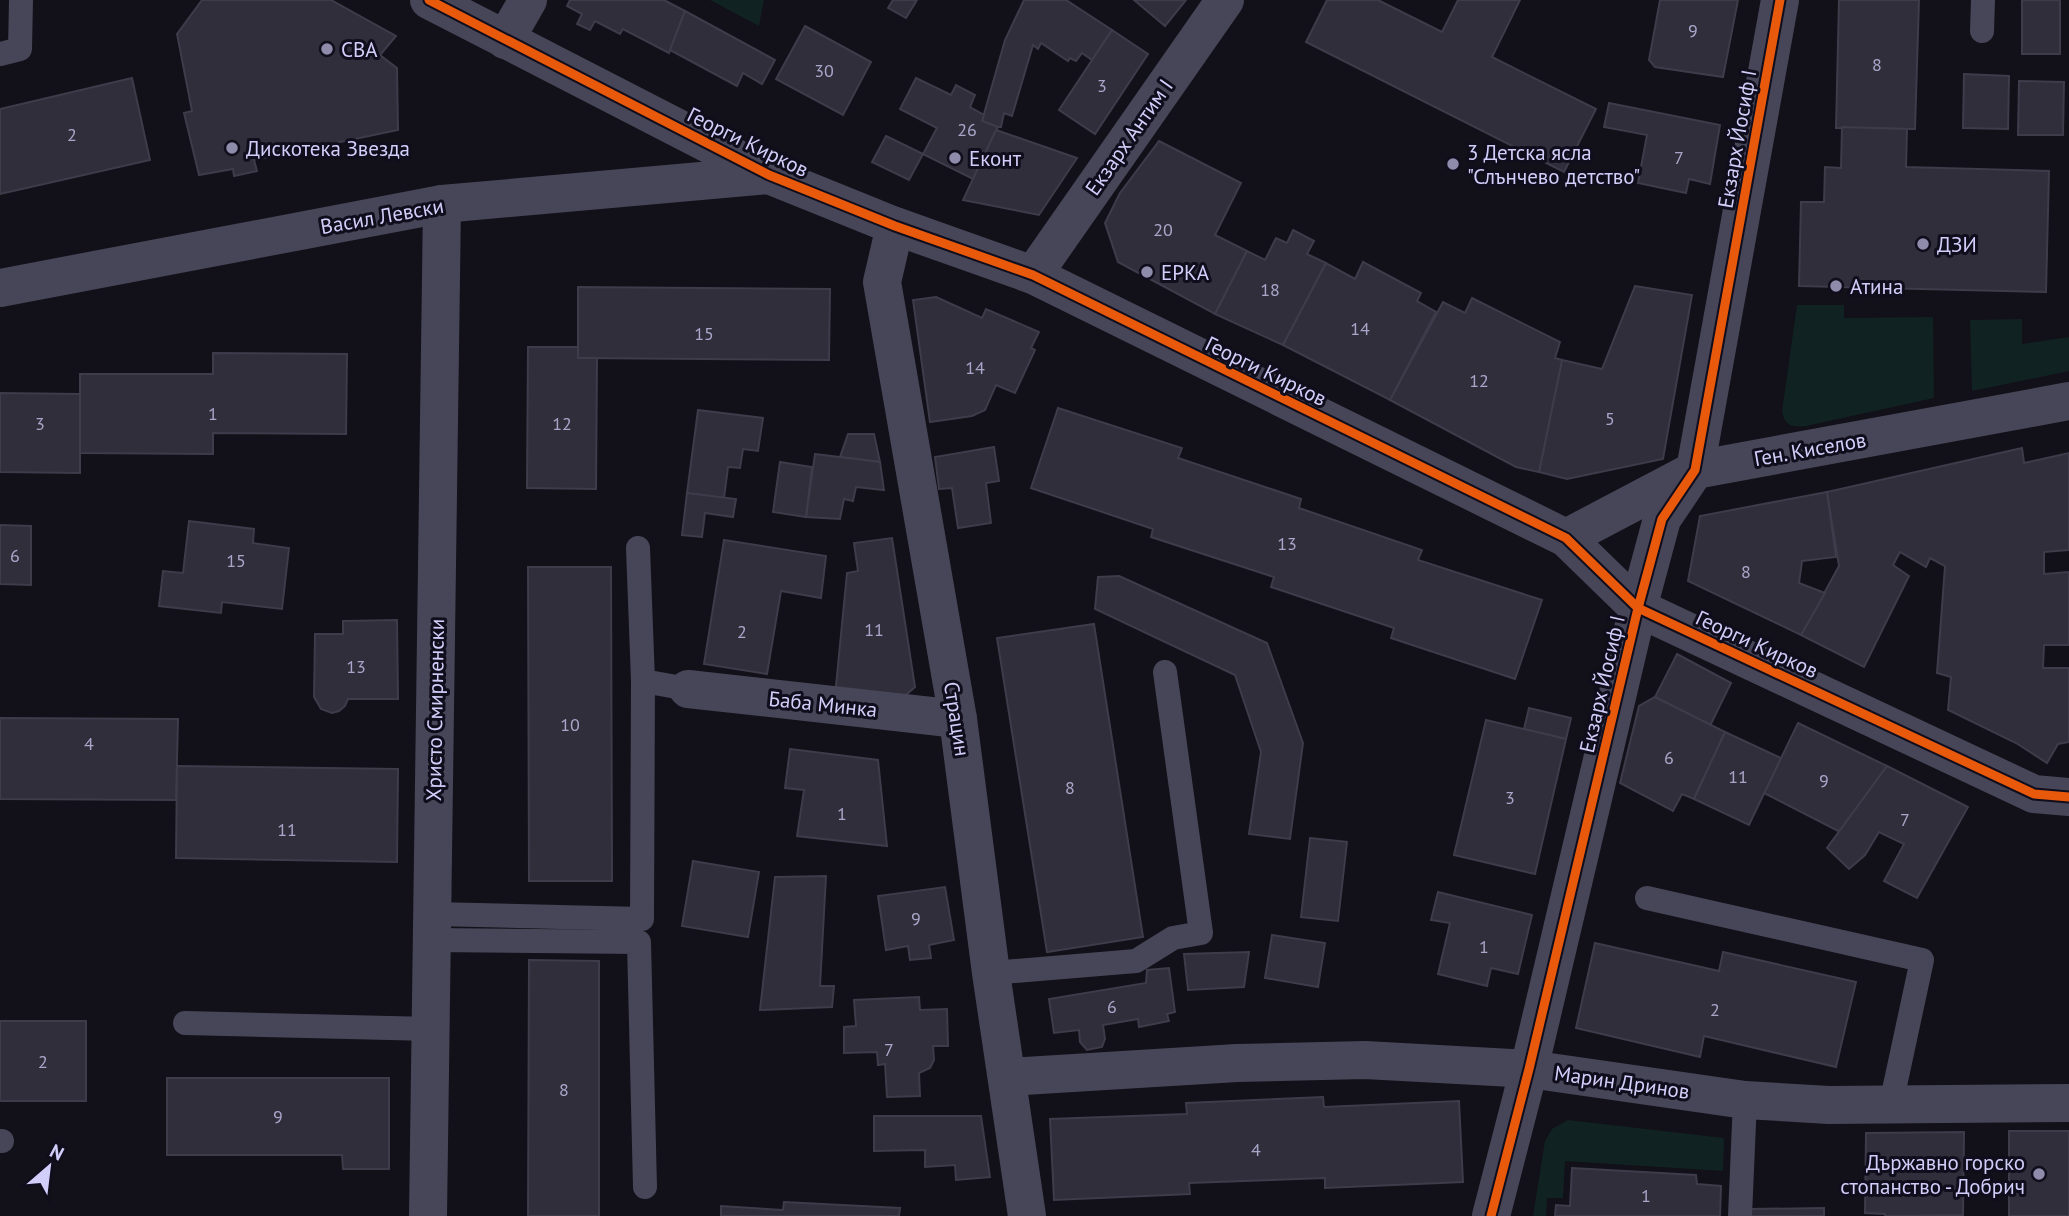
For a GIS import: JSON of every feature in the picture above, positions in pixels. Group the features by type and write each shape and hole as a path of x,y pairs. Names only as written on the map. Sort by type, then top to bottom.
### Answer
{"street":[{"name":"Георги Кирков","path":"429,0 769,175 895,226 1033,275 1566,538 1638,608 2035,794 2069,797"},
{"path":"505,40 528,0"},
{"name":"Екзарх Антим I","path":"1033,275 1225,0"},
{"name":"Екзарх Йосиф I","path":"1491,1216 1529,1069 1638,608 1662,519 1695,470 1780,0"},
{"name":"Васил Левски","path":"0,288 442,204 769,175"},
{"name":"Христо Смирненски","path":"428,1216 442,204"},
{"name":"Страцин","path":"895,226 882,282 958,719 991,973 1027,1216"},
{"name":"Ген. Киселов","path":"1566,538 1695,470 2069,401"},
{"name":"Баба Минка","path":"688,689 958,719"},
{"name":"Марин Дринов","path":"1007,1077 1237,1063 1352,1060 1529,1069 1745,1100 1829,1105 2069,1103"}],"lane":[{"path":"0,54 20,49 21,0"},
{"path":"1982,31 1983,0"},
{"path":"432,927 642,919 643,681 638,548"},
{"path":"991,973 1136,961 1173,938 1201,933 1165,673"},
{"path":"643,681 688,689"},
{"path":"1647,898 1922,960 1891,1104"},
{"path":"432,927 639,942 645,1186"},
{"path":"185,1024 431,1029"},
{"path":"1740,1216 1745,1100"}],"shaded area":[{"path":"710,0 764,0 759,26"},
{"path":"1797,305 1844,305 1844,318 1933,317 1934,398 1806,426 1790,424 1785,420 1782,411"},
{"path":"2022,319 2022,344 2069,337 2069,371 1972,391 1970,320"},
{"path":"1568,1120 1724,1138 1723,1171 1565,1161 1563,1198 1547,1198 1546,1216 1533,1216 1545,1141 1552,1129"}],"building":[{"path":"202,0 331,0 396,36 380,55 397,68 398,130 254,160 257,171 234,176 233,169 199,175 184,113 192,111 177,34"},
{"path":"570,0 664,0 685,11 669,53 623,29 620,34 595,21 590,30 577,24 582,14 567,6"},
{"path":"893,0 917,0 906,18 888,8"},
{"path":"1024,0 1066,0 1112,30 1092,60 1082,53 1076,61 1070,58 1068,61 1041,43 1038,49 1033,45 1012,116 1004,113 1001,127 998,127 982,121 1005,40"},
{"path":"1134,0 1186,0 1165,26"},
{"path":"1327,0 1378,0 1442,32 1458,0 1520,0 1492,57 1596,109 1564,172 1306,42"},
{"path":"1660,0 1738,0 1723,77 1655,67 1649,60"},
{"path":"1839,0 1919,0 1915,129 1836,128"},
{"path":"2022,0 2060,0 2060,54 2022,54"},
{"path":"685,11 775,60 762,84 743,73 737,86 670,50"},
{"path":"805,26 871,62 843,115 776,79"},
{"path":"1112,30 1148,54 1095,134 1059,110"},
{"path":"1964,74 2009,76 2008,129 1963,128"},
{"path":"132,78 150,160 0,194 0,109"},
{"path":"916,78 951,95 956,85 975,95 970,107 984,115 982,121 998,127 973,179 923,154 937,128 900,109"},
{"path":"2019,81 2064,82 2063,135 2018,135"},
{"path":"1609,103 1720,125 1710,184 1689,179 1686,193 1638,183 1647,135 1604,127"},
{"name":"ДЗИ","path":"1842,127 1907,129 1906,167 2049,171 2046,292 1799,286 1801,202 1824,202 1825,167 1841,168"},
{"path":"996,130 1077,158 1039,215 963,200"},
{"path":"886,136 923,154 909,180 872,162"},
{"path":"1159,141 1241,183 1215,235 1247,251 1215,314 1118,262 1105,223 1120,193"},
{"path":"1293,230 1314,241 1307,254 1326,263 1283,345 1215,314 1247,251 1265,260 1276,238 1287,243"},
{"path":"1363,262 1421,293 1417,301 1436,312 1390,400 1283,345 1326,263 1355,279"},
{"path":"1635,286 1692,295 1663,459 1567,479 1539,472 1562,360 1602,369"},
{"path":"578,287 830,289 829,360 578,358"},
{"path":"936,297 982,318 986,309 1039,332 1031,348 1035,350 1015,393 996,385 985,410 972,416 930,422 913,300"},
{"path":"1472,298 1560,342 1555,358 1562,360 1539,472 1516,467 1390,400 1443,302 1465,313"},
{"path":"528,347 578,347 578,358 597,358 596,489 527,488"},
{"path":"213,353 347,354 346,434 213,433 213,454 80,453 80,374 213,374"},
{"path":"0,393 80,394 80,473 0,472"},
{"path":"1058,408 1182,448 1178,458 1301,499 1299,508 1422,550 1418,560 1542,600 1515,679 1391,638 1394,628 1271,587 1274,577 1151,537 1153,529 1031,488"},
{"path":"698,410 763,418 758,451 743,449 740,468 728,467 724,498 687,493"},
{"path":"848,434 874,434 880,462 840,457"},
{"path":"994,447 999,481 986,483 991,523 958,528 952,488 939,489 935,457"},
{"path":"2022,448 2024,463 2069,453 2069,550 2044,552 2044,574 2069,572 2069,645 2044,645 2043,668 2069,668 2069,742 2058,744 2047,763 2016,743 1948,710 1951,677 1937,673 1945,566 1930,558 1926,567 1900,552 1893,565 1909,576 1864,667 1801,635 1839,566 1827,492"},
{"path":"815,454 880,462 884,490 856,487 853,501 844,499 840,519 806,517"},
{"path":"780,462 812,467 806,517 773,512"},
{"path":"1827,492 1836,557 1802,561 1799,583 1825,593 1801,635 1688,581 1700,516"},
{"path":"687,493 736,499 733,517 705,513 702,537 682,535"},
{"path":"189,521 254,529 253,543 289,548 282,609 222,602 221,613 159,606 163,571 183,573"},
{"path":"0,525 31,526 31,585 0,584"},
{"path":"892,538 915,687 901,699 842,693 836,686 847,573 858,571 854,543"},
{"path":"724,540 826,556 821,598 781,591 767,674 704,664"},
{"path":"528,567 611,567 612,881 529,881"},
{"path":"1119,576 1267,643 1303,743 1290,839 1249,834 1261,752 1235,675 1095,609 1098,577"},
{"path":"397,620 398,699 348,699 339,711 332,713 321,709 314,697 315,634 343,634 343,621"},
{"path":"1094,624 1143,937 1047,952 997,638"},
{"path":"1677,654 1731,683 1710,726 1655,697"},
{"path":"1655,697 1725,732 1694,799 1682,794 1673,811 1620,783 1639,706"},
{"path":"1529,708 1571,718 1566,739 1524,729"},
{"path":"0,718 178,719 176,800 0,799"},
{"path":"1486,720 1566,739 1535,874 1454,855"},
{"path":"1798,723 1887,766 1840,832 1764,793"},
{"path":"1725,732 1781,758 1749,825 1694,799"},
{"path":"790,749 878,760 887,846 797,836 804,790 785,788"},
{"path":"177,766 398,769 397,862 176,858"},
{"path":"1887,766 1968,807 1917,898 1884,881 1904,844 1879,832 1865,855 1849,869 1827,848"},
{"path":"1310,838 1347,842 1338,921 1301,917"},
{"path":"693,861 759,872 748,937 682,926"},
{"path":"826,876 820,986 834,986 832,1007 760,1010 775,877"},
{"path":"945,887 954,940 929,945 931,958 910,960 908,946 886,950 878,896"},
{"path":"1438,892 1532,915 1518,974 1491,968 1487,986 1438,974 1450,923 1431,920"},
{"path":"1272,935 1325,943 1318,987 1265,978"},
{"path":"1595,943 1719,971 1723,952 1856,982 1836,1067 1704,1036 1700,1057 1576,1028"},
{"path":"1249,952 1244,987 1188,990 1184,954"},
{"path":"529,960 599,961 599,1216 528,1216"},
{"path":"1169,968 1175,1012 1167,1014 1169,1021 1139,1027 1138,1019 1103,1025 1105,1039 1102,1047 1087,1050 1080,1042 1079,1030 1054,1033 1049,999 1146,983 1147,970"},
{"path":"919,997 920,1010 947,1009 948,1046 933,1046 934,1060 930,1068 919,1073 920,1096 887,1097 885,1064 878,1065 877,1052 844,1053 844,1027 856,1026 854,1000"},
{"path":"0,1021 86,1021 86,1101 0,1101"},
{"path":"167,1078 389,1078 389,1169 343,1169 342,1155 167,1155"},
{"path":"1323,1097 1324,1107 1459,1101 1463,1182 1325,1188 1325,1178 1189,1183 1190,1194 1054,1200 1050,1119 1187,1114 1186,1103"},
{"path":"874,1116 981,1116 990,1177 956,1180 955,1165 925,1167 925,1150 874,1151"},
{"name":"Държавно горско стопанство - Добрич","path":"2009,1131 2069,1131 2069,1216 2009,1216"},
{"path":"1964,1132 1963,1215 1885,1216 1865,1213 1866,1133"},
{"path":"1572,1168 1696,1175 1697,1184 1721,1186 1720,1216 1555,1216 1556,1205 1570,1206"},
{"path":"784,1202 900,1208 899,1216 721,1216 721,1206 783,1210"},
{"path":"1824,1208 1824,1216 1751,1216 1751,1209"}],"cycle path":[{"path":"429,0 769,175 895,226 1033,275 1566,538 1638,608 2034,794 2069,797"},
{"path":"1491,1216 1529,1069 1638,608 1662,519 1695,470 1780,0"}],"place":[{"name":"CBA","path":"327,49"},
{"name":"Дискотека Звезда","path":"232,148"},
{"name":"Еконт","path":"955,158"},
{"name":"3 Детска ясла \"Слънчево детство\"","path":"1453,164"},
{"name":"ДЗИ","path":"1923,244"},
{"name":"ЕРКА","path":"1147,272"},
{"name":"Атина","path":"1836,286"},
{"name":"Държавно горско стопанство - Добрич","path":"2039,1174"}]}
